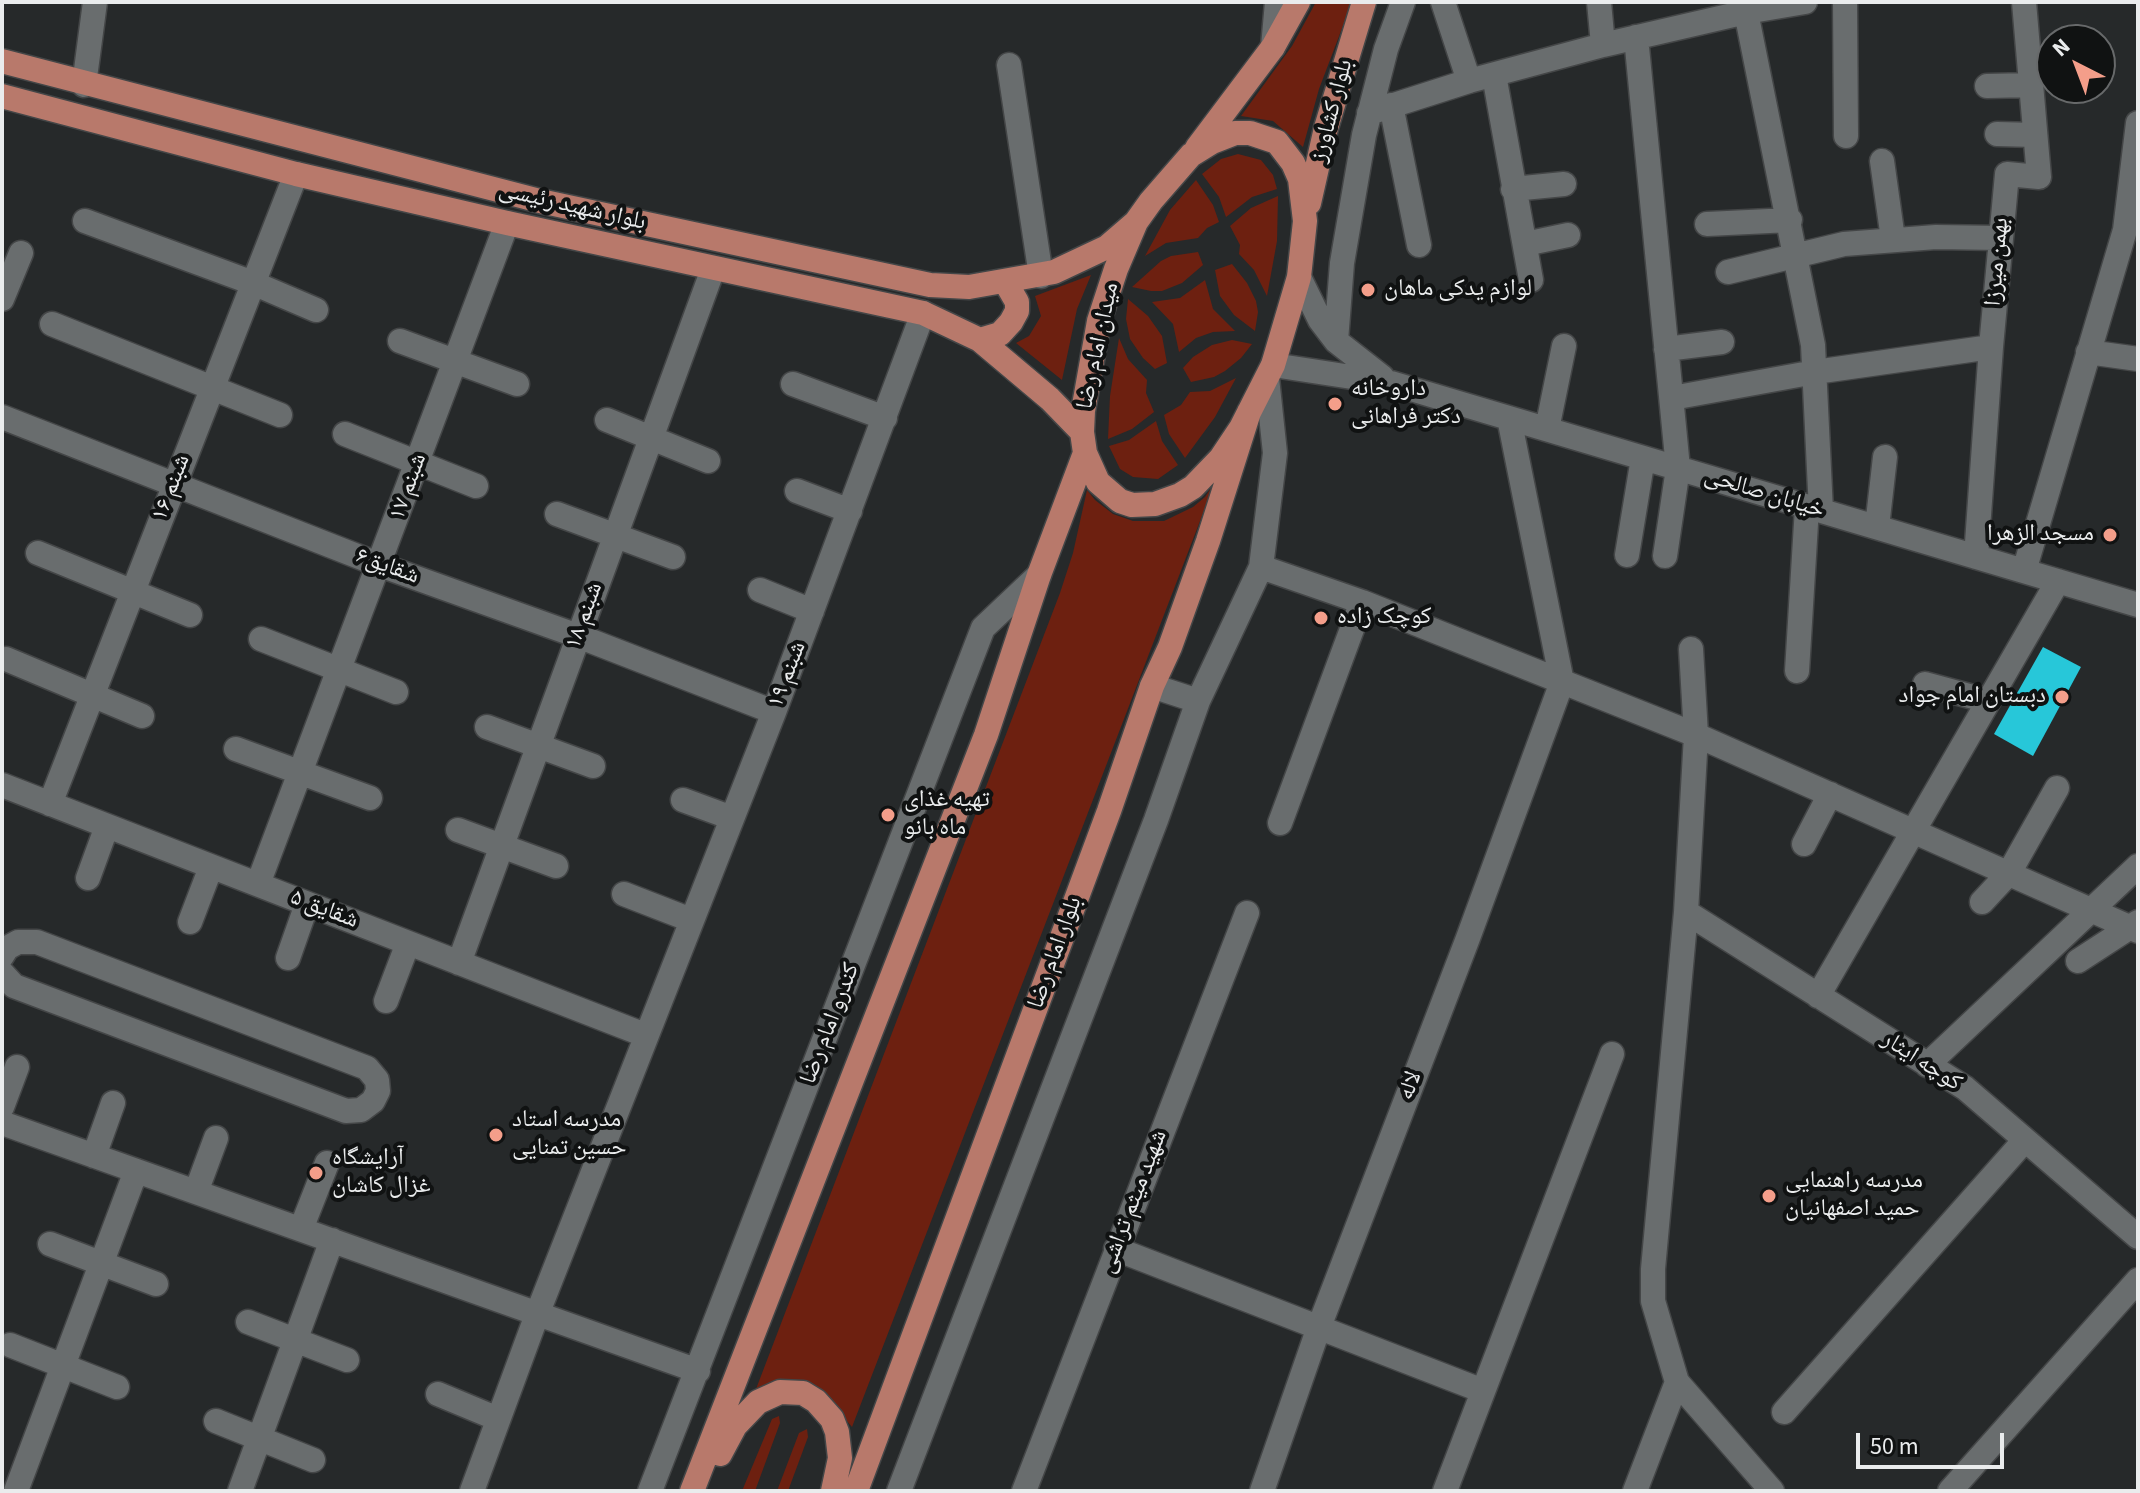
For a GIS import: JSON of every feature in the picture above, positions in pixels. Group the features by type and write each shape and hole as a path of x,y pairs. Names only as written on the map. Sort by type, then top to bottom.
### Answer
{"main road":[{"path":"1191,155 1273,47 1298,2"},
{"name":"بلوار کشاورز","path":"1305,221 1326,128 1364,2"},
{"name":"بلوار شهید رئیسی","path":"2,61 84,85 540,201 915,282 969,287 1041,276 1107,247 1136,222"},
{"name":"بلوار شهید رئیسی","path":"2,96 296,174 713,269 923,313 980,340 1050,399 1083,442"},
{"name":"میدان امام رضا","path":"1235,133 1250,133 1277,142 1286,151 1300,179 1305,221 1299,277 1270,372 1221,458 1208,473 1180,495 1155,504 1132,505 1108,491 1098,482 1083,442 1089,365 1116,269 1136,222 1159,190 1191,155 1235,133"},
{"path":"980,340 1000,334 1017,311 1017,302 1006,283"},
{"name":"بلوار امام رضا","path":"856,1491 1152,686 1170,647 1249,412"},
{"path":"692,1491 986,735 1083,442"},
{"path":"699,1491 746,1411 771,1395 791,1392 803,1393 816,1401 832,1419 840,1458 833,1491"}],"street":[{"path":"84,85 95,2"},
{"path":"1273,47 1277,2"},
{"path":"1336,341 1342,263 1403,2"},
{"path":"1443,2 1469,81"},
{"path":"1599,2 1603,45"},
{"path":"1380,109 1603,45 1780,4 1805,2"},
{"path":"1845,2 1846,136"},
{"name":"بهمن میرزا","path":"1976,557 2007,174 2039,177 2024,2"},
{"path":"1746,12 1813,345 1814,509 1797,671"},
{"path":"1636,37 1678,468 1665,556"},
{"path":"1009,65 1041,276"},
{"path":"1494,75 1531,280"},
{"path":"1987,86 2031,85"},
{"path":"1380,109 1419,245"},
{"path":"2024,571 2125,230 2138,123"},
{"path":"1997,134 2035,135"},
{"path":"1882,161 1893,239"},
{"name":"شبنم ۱۶","path":"50,804 296,174"},
{"path":"1513,189 1564,184"},
{"path":"1707,224 1790,220"},
{"path":"85,221 253,283 316,310"},
{"name":"شبنم ۱۷","path":"258,884 507,223"},
{"path":"1525,244 1568,235"},
{"path":"1728,272 1844,244 1893,239 2001,238"},
{"path":"2,299 21,253"},
{"name":"شبنم ۱۸","path":"459,963 713,269"},
{"path":"1299,277 1320,320 1336,341 1391,383"},
{"name":"شبنم ۱۹","path":"472,1491 645,1035 774,712 923,313"},
{"path":"52,324 280,415"},
{"path":"400,341 517,384"},
{"path":"1666,349 1722,342"},
{"path":"1547,429 1564,346"},
{"path":"1672,398 1815,372 1991,347"},
{"path":"2088,352 2138,359"},
{"path":"899,1491 1151,835 1198,701 1261,567 1275,453 1270,372 1391,383"},
{"name":"خیابان صالحی","path":"1391,383 2138,605"},
{"path":"793,384 885,418"},
{"name":"شقایق۶","path":"2,417 380,565 578,636 774,712"},
{"path":"1509,418 1562,682"},
{"path":"607,420 708,461"},
{"path":"345,434 476,486"},
{"path":"1877,527 1885,457"},
{"path":"1627,555 1643,458"},
{"path":"797,491 850,511"},
{"path":"557,514 673,557"},
{"path":"38,553 190,615"},
{"path":"1261,567 1362,602 1696,735 2090,911 2136,927"},
{"name":"کندرو امام رضا","path":"650,1491 983,628 1039,575"},
{"path":"1818,996 2058,581"},
{"path":"760,590 812,611"},
{"path":"1280,823 1362,602"},
{"path":"261,639 396,692"},
{"path":"1691,649 1696,735 1686,912 1653,1269 1653,1301 1677,1382 1772,1491"},
{"path":"6,659 142,716"},
{"name":"لاله","path":"1262,1491 1319,1327 1562,682"},
{"path":"1925,684 1988,701"},
{"path":"1152,686 1198,701"},
{"path":"487,727 593,766"},
{"path":"236,749 370,798"},
{"path":"1982,902 2009,873 2057,788"},
{"name":"شقایق ۵","path":"4,794 50,804 645,1035"},
{"path":"1804,844 1830,794"},
{"path":"683,800 732,818"},
{"path":"88,878 107,826"},
{"path":"458,830 556,866"},
{"path":"1927,1065 2138,866"},
{"path":"190,922 211,867"},
{"path":"624,894 691,920"},
{"path":"288,958 307,904"},
{"name":"کوچه ایثار","path":"1686,912 1965,1088 2138,1237"},
{"name":"شهید میثم تراشی","path":"1024,1491 1247,913"},
{"path":"2078,961 2136,927"},
{"path":"2,956 7,948 18,942 37,942 367,1068 377,1080 378,1091 373,1101 361,1110 346,1111 14,986 2,973"},
{"path":"386,1001 408,943"},
{"path":"1445,1491 1612,1054"},
{"path":"2,1107 17,1067"},
{"path":"94,1156 113,1103"},
{"path":"2,1123 698,1371"},
{"path":"196,1192 216,1138"},
{"path":"1784,1412 2025,1140"},
{"path":"301,1229 327,1163"},
{"path":"18,1487 136,1171"},
{"path":"240,1491 332,1240"},
{"path":"50,1244 156,1284"},
{"path":"1116,1249 1483,1391"},
{"path":"1950,1491 2138,1280"},
{"path":"248,1322 347,1360"},
{"path":"10,1345 117,1387"},
{"path":"1635,1491 1677,1382"},
{"path":"438,1394 498,1419"},
{"path":"216,1421 313,1460"}],"shaded area":[{"path":"1316,2 1352,2 1319,89 1303,147 1273,121 1241,116 1292,46"},
{"path":"1238,154 1261,160 1273,175 1277,189 1252,197 1226,217 1219,197 1202,174 1221,159"},
{"path":"1196,180 1213,205 1219,222 1207,228 1198,238 1166,243 1145,256 1170,210"},
{"path":"1278,196 1277,241 1267,296 1254,270 1239,254 1240,245 1230,226 1251,208"},
{"path":"1198,252 1203,265 1182,283 1162,291 1132,287 1161,261 1171,256"},
{"path":"1232,264 1256,301 1255,331 1234,315 1220,296 1215,270"},
{"path":"1091,275 1077,309 1062,380 1016,343 1029,336 1041,316 1035,296"},
{"path":"1205,280 1213,309 1235,331 1213,332 1196,338 1179,352 1173,324 1152,302 1180,298"},
{"path":"1128,299 1148,316 1162,336 1167,363 1155,369 1130,339 1126,319"},
{"path":"1119,338 1128,359 1147,380 1146,393 1154,412 1132,429 1108,439 1110,396"},
{"path":"1232,340 1252,344 1225,371 1191,382 1183,368 1193,357 1212,345"},
{"path":"1236,378 1215,417 1185,458 1169,434 1164,415 1181,405 1190,392 1210,391"},
{"path":"1156,421 1162,441 1178,465 1158,479 1133,477 1120,469 1109,446 1129,440"},
{"path":"1215,482 852,1427 841,1414 784,1380 756,1389 1060,593 1073,553 1087,490 1113,514 1133,521 1164,521 1193,507 1205,497"},
{"path":"779,1416 780,1423 755,1491 742,1491 772,1419"},
{"path":"807,1429 808,1437 788,1491 777,1491 799,1433"}],"building":[{"path":"2043,647 2081,667 2033,756 1994,734"}],"place":[{"name":"لوازم یدکی ماهان","path":"1368,290"},
{"name":"داروخانه دکتر فراهانی","path":"1335,404"},
{"name":"مسجد الزهرا","path":"2110,535"},
{"name":"کوچک زاده","path":"1321,618"},
{"name":"دبستان امام جواد","path":"2062,697"},
{"name":"تهیه غذای ماه بانو","path":"888,815"},
{"name":"مدرسه استاد حسین تمنایی","path":"496,1135"},
{"name":"آرایشگاه غزال کاشان","path":"316,1173"},
{"name":"مدرسه راهنمایی حمید اصفهانیان","path":"1769,1196"}]}
